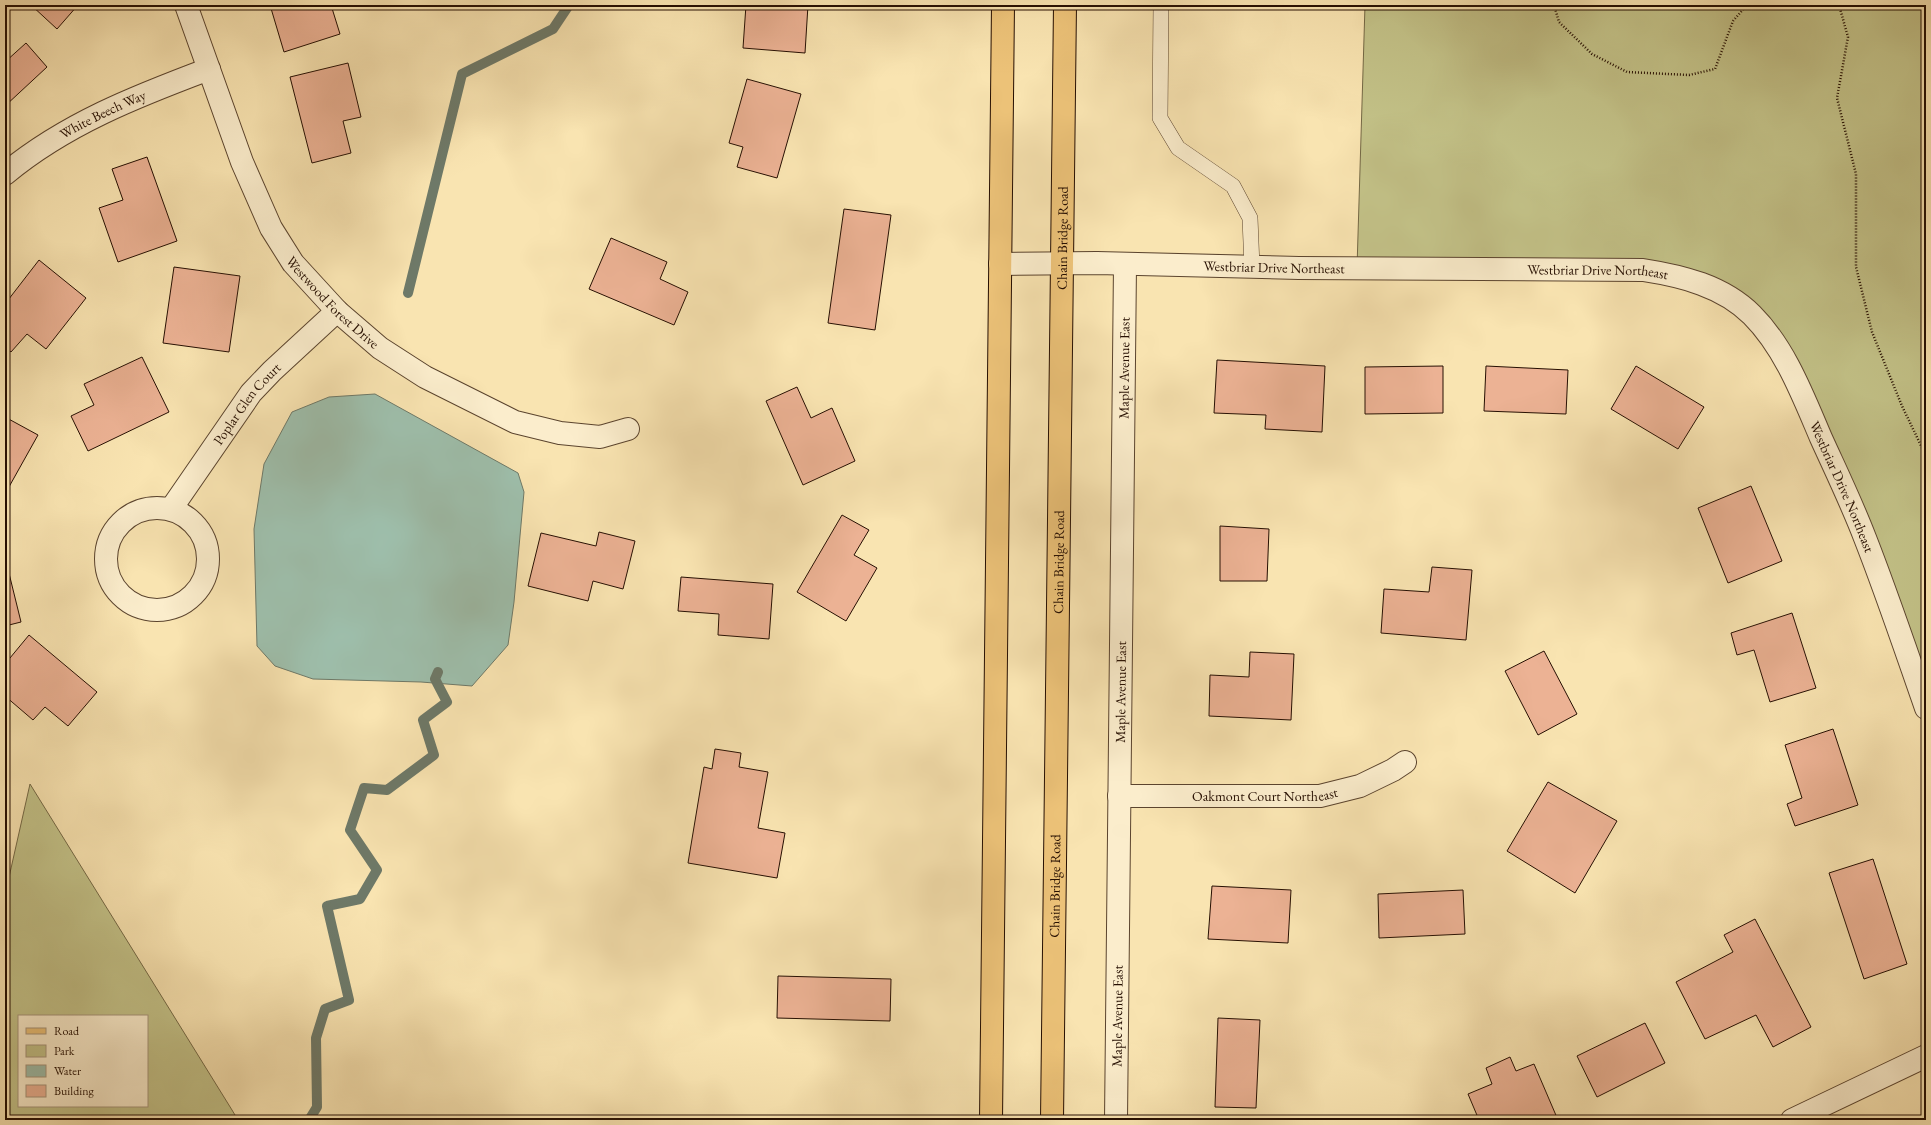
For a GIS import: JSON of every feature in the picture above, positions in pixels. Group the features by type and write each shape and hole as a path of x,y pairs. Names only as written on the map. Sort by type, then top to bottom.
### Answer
{"main road":[{"path":"991,1120 1003,5"},
{"name":"Chain Bridge Road","path":"1052,1120 1065,5"}],"street":[{"name":"Westwood Forest Drive","path":"186,5 242,162 271,228 293,263 336,311 380,348 425,376 515,422 560,433 600,437 628,429"},
{"name":"White Beech Way","path":"5,174 28,155 86,120 133,98 209,69"},
{"name":"Westbriar Drive Northeast","path":"1000,264 1643,270 1680,276 1716,289 1752,315 1775,343 1800,390 1865,537 1926,708"},
{"name":"Maple Avenue East","path":"1116,1120 1125,265"},
{"name":"Poplar Glen Court","path":"171,509 251,393 272,371 336,311"},
{"path":"148,508 171,509 192,520 205,539 209,562 202,584 187,602 166,611 142,610 122,598 109,580 105,556 111,534 127,517 148,508"},
{"name":"Oakmont Court Northeast","path":"1119,796 1320,796 1360,786 1393,770 1404,762"},
{"path":"1792,1120 1926,1056"}],"lane":[{"path":"1161,5 1160,118 1178,148 1233,186 1250,218 1252,267"}],"path":[{"path":"1554,5 1559,22 1592,54 1627,72 1688,75 1715,69 1733,21 1747,5"},
{"path":"1839,5 1848,37 1837,98 1856,174 1856,267 1872,332 1902,406 1926,456"}],"green space":[{"path":"1365,5 1926,5 1926,714 1775,343 1686,278 1357,268"},
{"path":"30,784 238,1120 5,1120 5,895"}],"water":[{"path":"375,394 518,473 524,492 514,602 508,645 472,686 421,682 313,679 275,666 257,646 254,529 264,464 292,412 329,397"}],"building":[{"path":"31,5 78,5 57,29"},
{"path":"270,5 331,5 340,34 284,52"},
{"path":"746,5 808,5 805,53 743,48"},
{"path":"26,43 47,67 5,106 5,62"},
{"path":"348,63 361,117 343,121 351,153 312,163 290,77"},
{"path":"747,79 801,94 777,178 737,167 743,147 729,143"},
{"path":"147,157 177,241 118,262 99,208 123,200 112,169"},
{"path":"844,209 891,215 875,330 828,323"},
{"path":"611,238 667,262 660,279 688,292 674,325 589,289"},
{"path":"39,260 86,298 46,349 27,334 11,352 5,347 5,304"},
{"path":"174,267 240,276 229,352 163,343"},
{"path":"142,357 169,412 88,451 71,416 94,405 84,384"},
{"path":"1217,360 1325,366 1322,432 1265,429 1266,415 1214,413"},
{"path":"1443,366 1443,413 1365,414 1365,367"},
{"path":"1486,366 1568,370 1566,414 1484,411"},
{"path":"1636,366 1704,407 1678,449 1611,409"},
{"path":"797,387 811,418 832,408 855,461 803,485 766,401"},
{"path":"5,417 38,435 5,494"},
{"path":"1751,486 1782,561 1728,583 1698,508"},
{"path":"842,515 869,530 854,555 877,568 846,621 797,592"},
{"path":"1220,526 1269,529 1267,581 1220,581"},
{"path":"599,532 635,541 623,589 593,581 588,601 528,586 541,533 596,546"},
{"path":"5,557 21,622 5,626"},
{"path":"1432,567 1472,570 1466,640 1381,633 1384,589 1429,592"},
{"path":"681,577 773,584 769,639 718,635 719,614 678,611"},
{"path":"1792,613 1816,688 1770,702 1754,650 1737,655 1731,633"},
{"path":"29,635 97,692 68,726 45,707 33,720 5,696 5,664"},
{"path":"1544,651 1577,714 1538,735 1505,671"},
{"path":"1250,652 1294,654 1291,720 1209,716 1210,675 1249,677"},
{"path":"1833,729 1858,805 1795,826 1787,804 1802,798 1785,745"},
{"path":"715,749 741,753 739,767 768,772 758,828 785,833 777,878 688,863 704,767 712,769"},
{"path":"1548,782 1617,821 1575,893 1507,851"},
{"path":"1873,859 1907,964 1864,979 1829,873"},
{"path":"1212,886 1291,890 1288,943 1208,939"},
{"path":"1463,890 1465,934 1379,938 1378,894"},
{"path":"1755,919 1811,1027 1773,1047 1756,1015 1705,1039 1676,982 1733,952 1724,935"},
{"path":"778,976 891,979 890,1021 777,1018"},
{"path":"1218,1018 1260,1020 1256,1108 1215,1107"},
{"path":"1645,1023 1665,1063 1597,1097 1577,1056"},
{"path":"1510,1057 1516,1071 1534,1064 1558,1120 1479,1120 1468,1094 1492,1084 1486,1068"}],"waterway":[{"path":"408,293 462,74 553,29 569,5"},
{"path":"309,1120 317,1107 316,1038 325,1009 349,1000 327,906 360,899 377,870 350,830 364,788 387,790 434,755 423,720 447,702 435,679 438,672"}]}
